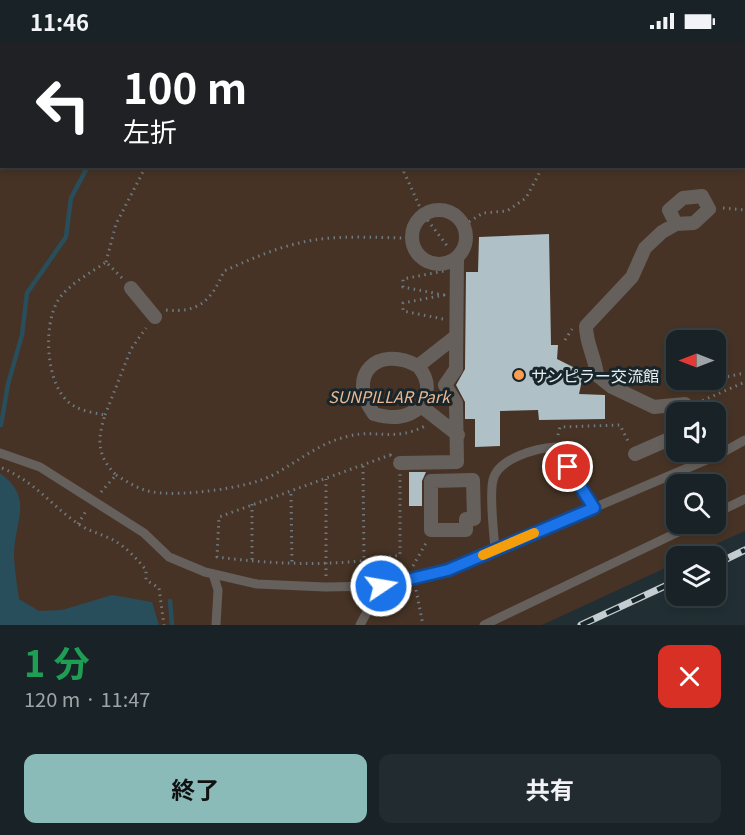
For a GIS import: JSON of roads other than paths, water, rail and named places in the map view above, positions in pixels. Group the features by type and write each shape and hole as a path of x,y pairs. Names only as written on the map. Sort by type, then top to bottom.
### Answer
{"street":[{"path":"666,407 654,406 612,387 597,375 595,356 586,341 586,326 632,277 645,248 676,224 694,223 709,209 702,196 683,198 669,210 676,224"},
{"path":"400,463 458,462 456,403 445,385 456,369 457,263 466,243 464,225 458,217 441,209 423,214 412,229 411,238 418,254 432,264 457,263"},
{"path":"131,288 154,317"},
{"path":"418,366 455,337"},
{"path":"404,358 418,366 426,375 428,386 421,406 402,417 374,414 362,393 362,378 370,366 380,360 404,358"},
{"path":"421,406 458,435"},
{"path":"635,454 666,440"},
{"path":"473,480 474,519 466,519 466,530 431,530 431,481 473,480"}],"lane":[{"path":"0,453 40,466 144,533 169,557 213,574 256,584 381,586 448,570 745,440"},
{"path":"495,550 492,479 503,464 541,448 556,447 594,508"},
{"path":"726,508 745,499"},
{"path":"484,625 673,534"},
{"path":"213,574 218,590 216,625"},
{"path":"360,625 381,586"}],"water":[{"path":"0,473 11,483 20,502 14,558 19,599 39,611 62,610 112,595 152,602 159,625 0,625"}],"waterway":[{"path":"1,425 8,384 22,335 27,293 66,237 71,198 87,168"},
{"path":"170,601 172,625"}],"railway":[{"path":"726,559 745,550"},
{"path":"581,625 666,586"}],"place":[{"name":"サンピラー交流館","path":"519,375"}],"park label":[{"name":"SUNPILLAR Park","path":"389,396"}]}
